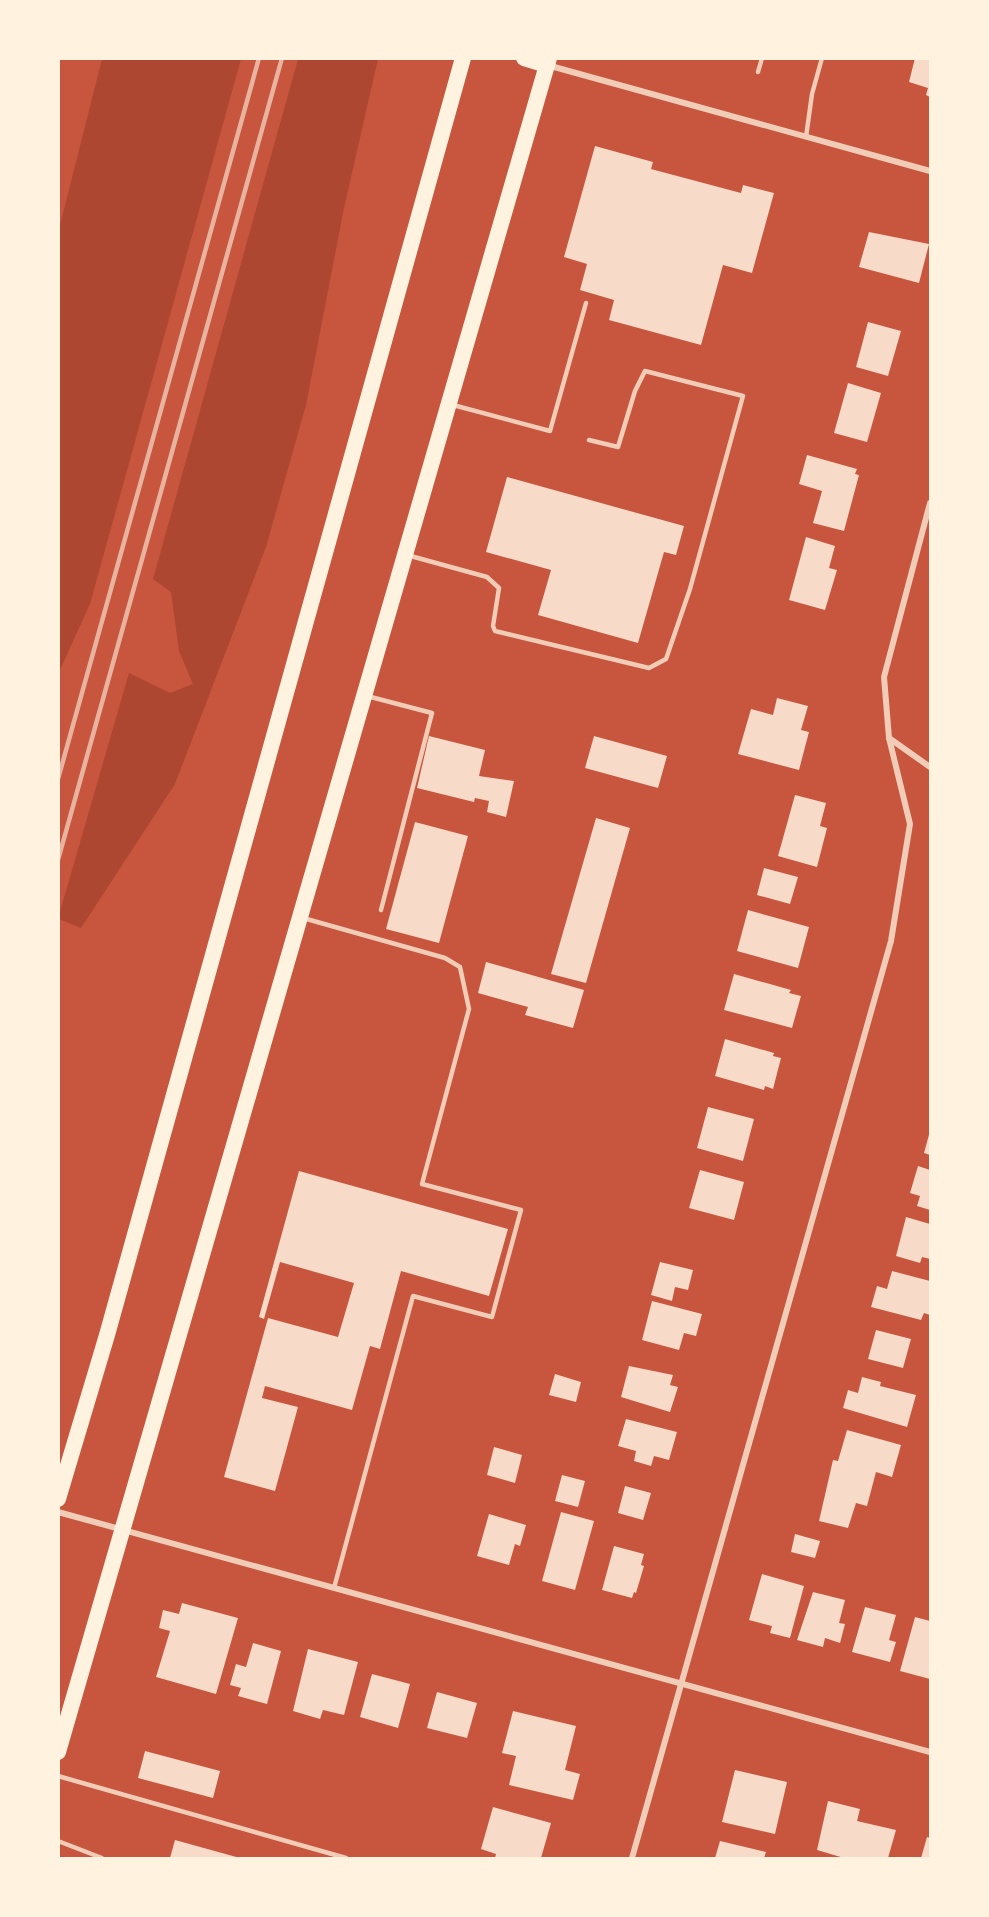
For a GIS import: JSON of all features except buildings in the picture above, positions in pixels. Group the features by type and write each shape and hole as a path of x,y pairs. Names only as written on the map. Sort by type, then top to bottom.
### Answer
{"highway":[{"path":"58,1499 107,1335 463,58"},
{"path":"58,1752 548,62 524,58"}],"street":[{"path":"548,62 930,171"},
{"path":"632,1858 680,1681 891,941 910,824 889,738 884,677 930,503"},
{"path":"889,738 930,767"},
{"path":"58,1512 122,1532 680,1681 930,1752"}],"lane":[{"path":"758,72 762,58"},
{"path":"806,137 812,94 822,58"},
{"path":"448,404 549,431 586,303"},
{"path":"404,554 487,577 500,588 493,626 495,631 649,668 666,658 690,589 743,396 645,371 635,391 618,447 588,440"},
{"path":"364,696 432,713 381,910"},
{"path":"300,918 445,958 460,967 469,1009 422,1184 521,1210 492,1317 413,1296 334,1588"},
{"path":"58,1776 346,1858"},
{"path":"58,1841 102,1858"}],"shaded area":[{"path":"102,59 241,59 90,604 59,672 59,229"},
{"path":"298,59 378,59 344,208 306,405 266,547 175,784 81,928 59,919 59,915 129,673 170,693 193,684 179,651 171,592 153,579"}],"railway":[{"path":"58,779 259,58"},
{"path":"58,860 282,58"}]}
